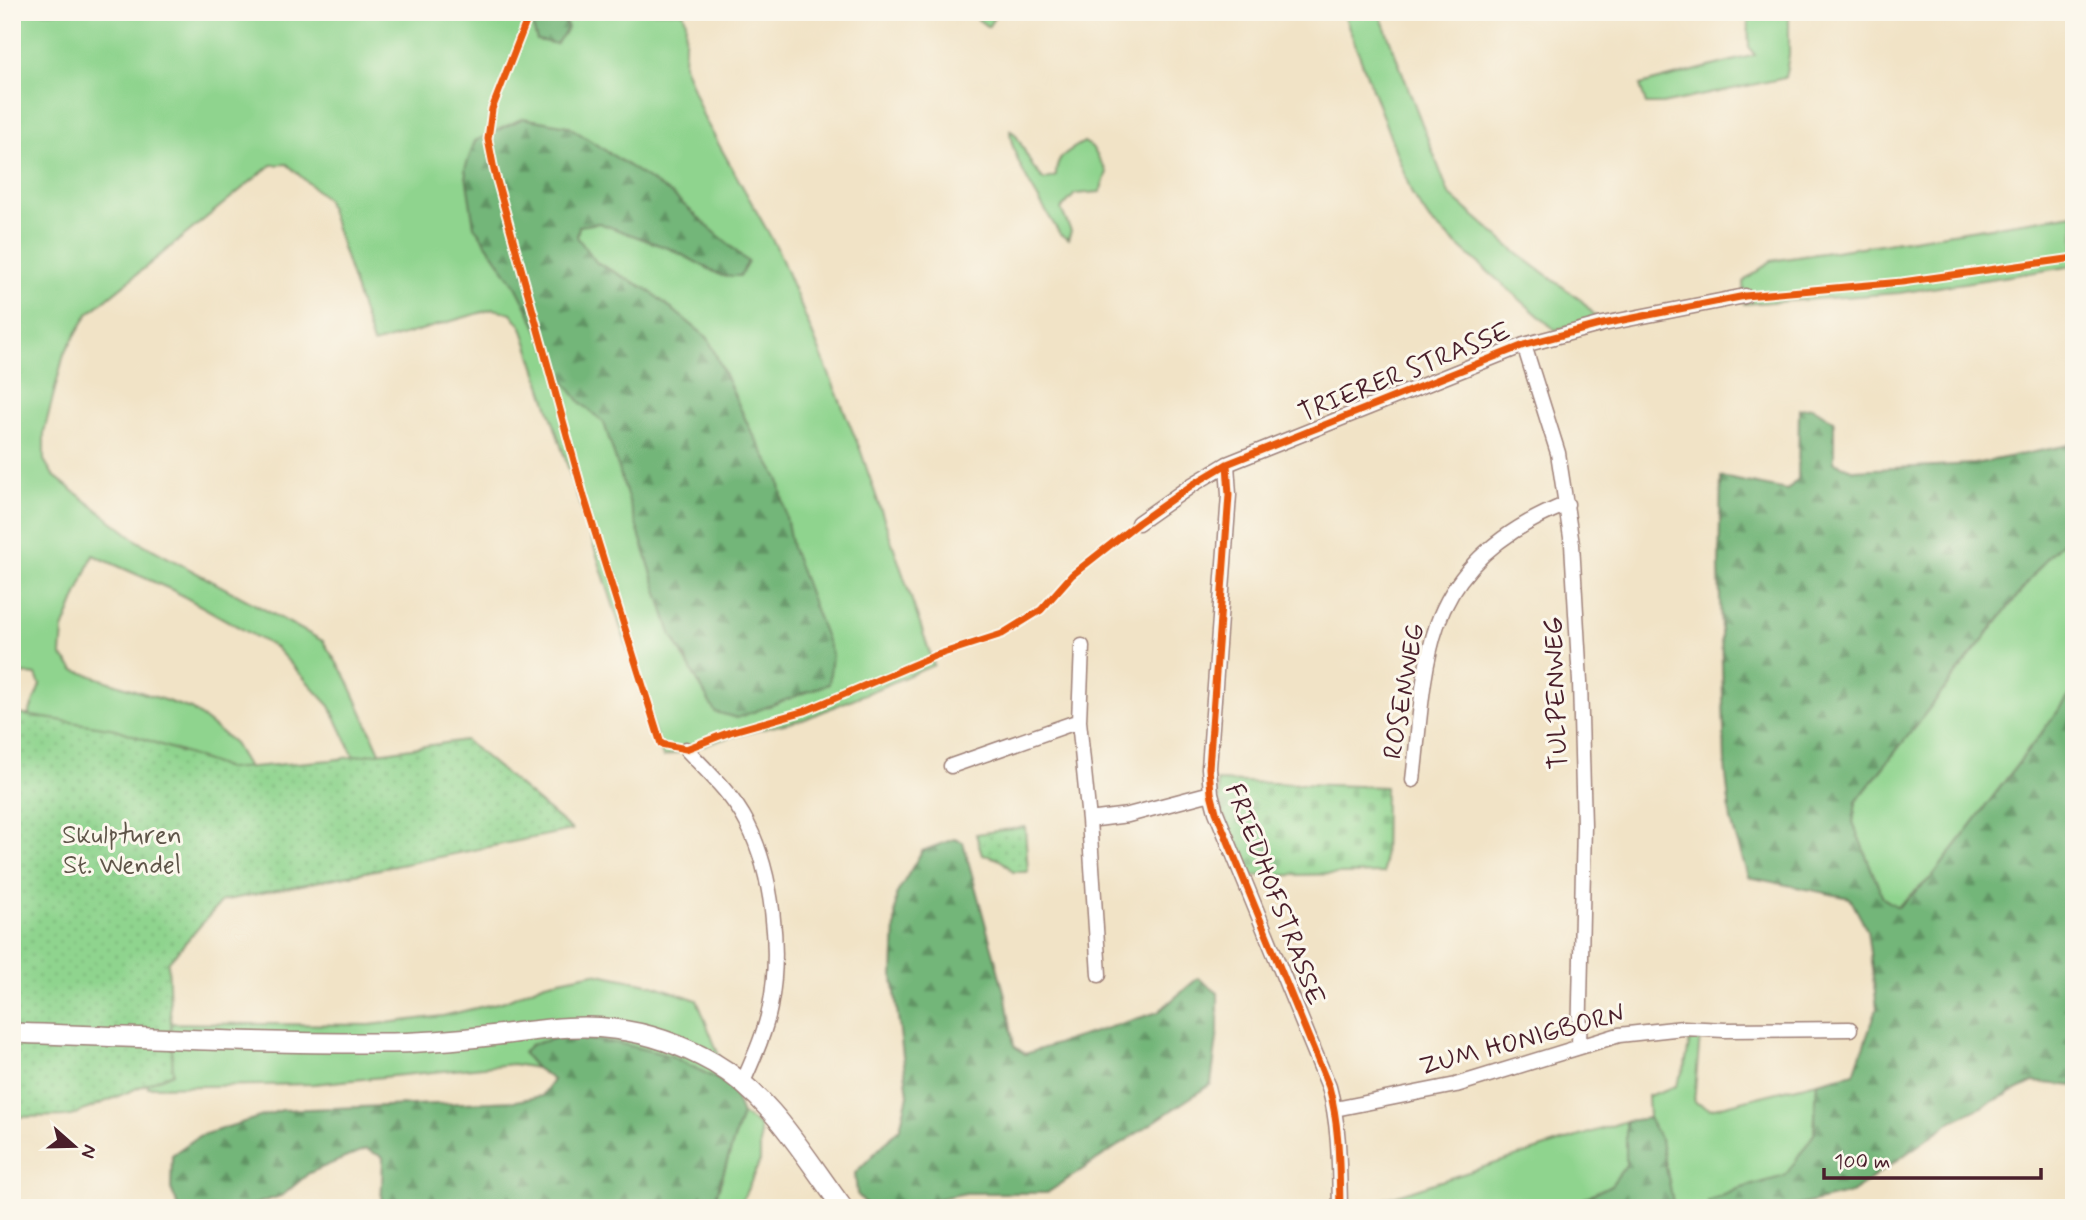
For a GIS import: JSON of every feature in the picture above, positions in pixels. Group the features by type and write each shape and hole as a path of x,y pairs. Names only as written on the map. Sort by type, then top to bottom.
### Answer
{"main road":[{"path":"12,1033 395,1043 463,1039 549,1029 613,1028 678,1046 743,1082 764,1101 843,1208"}],"street":[{"name":"TRIERER STRASSE","path":"1139,523 1227,464 1524,345 1630,318 1745,296"},
{"name":"TULPENWEG","path":"1524,345 1558,453 1572,544 1580,669 1584,825 1579,1046"},
{"name":"FRIEDHOFSTRASSE","path":"1227,464 1229,495 1209,768 1211,793 1216,812 1329,1087 1338,1130 1340,1208"},
{"name":"ROSENWEG","path":"1413,780 1430,651 1448,599 1465,573 1497,543 1516,528 1567,503"},
{"path":"1082,646 1079,721 1089,820 1099,975"},
{"path":"951,766 1079,721"},
{"path":"686,749 734,801 747,823 765,874 772,910 775,946 770,1007 762,1039 743,1082"},
{"path":"1089,820 1128,815 1211,793"},
{"name":"ZUM HONIGBORN","path":"1335,1109 1456,1085 1619,1034 1660,1030 1850,1029"}],"green space":[{"path":"12,12 523,12 532,24 537,40 556,43 568,28 559,12 683,12 686,21 684,65 704,118 777,248 860,449 934,665 805,719 663,757 522,327 511,313 493,309 373,344 327,200 287,164 271,165 88,314 64,354 44,432 44,460 53,475 139,542 323,641 347,679 396,794 304,809 239,809 12,793 12,758 40,685 36,675 12,672","holes":["93,555 172,590 276,648 330,706 354,757 341,771 256,781 233,742 191,709 74,670 61,655 63,629"]},
{"path":"523,12 559,12 568,28 556,44 537,40 532,24"},
{"path":"975,12 998,12 988,27 976,18"},
{"path":"1343,12 1379,12 1449,194 1518,254 1582,301 1598,319 1555,330 1430,221 1412,194"},
{"path":"1748,12 1789,12 1789,55 1785,78 1662,104 1646,104 1640,85 1755,55 1749,48"},
{"path":"523,118 568,126 673,195 748,262 740,276 722,276 673,250 599,223 579,226 577,237 597,263 647,289 708,338 749,427 779,480 792,548 832,654 829,684 737,718 715,712 671,634 604,423 580,402 564,381 517,288 474,226 465,169 475,141"},
{"path":"1010,130 1016,135 1033,167 1044,180 1056,176 1060,159 1084,142 1092,147 1107,172 1100,192 1075,194 1061,209 1071,231 1068,239 1060,234 1029,184 1016,156"},
{"path":"2074,214 2074,266 1899,293 1744,304 1743,282 1771,261"},
{"path":"1812,407 1834,421 1834,462 1854,470 1974,464 2069,445 2074,438 2074,530 2047,558 1856,802 1853,823 1883,898 1898,907 1932,877 2074,690 2074,1086 2033,1082 1954,1120 1851,1193 1788,1208 1711,1208 1708,1202 1738,1189 1785,1176 1814,1134 1817,1082 1854,1073 1877,1008 1867,930 1850,898 1748,877 1731,821 1725,765 1719,566 1721,477 1787,490 1798,479 1799,409"},
{"path":"2074,530 2074,690 1932,877 1897,907 1883,898 1853,823 1856,802 2047,558"},
{"name":"Skulpturen St. Wendel","path":"12,713 116,729 229,769 331,760 465,740 572,830 222,901 168,962 173,1073 71,1116 12,1117"},
{"path":"1217,781 1385,787 1384,873 1246,876 1220,804"},
{"path":"1025,827 1028,872 1013,872 1000,860 982,855 976,834"},
{"path":"954,839 963,842 1006,999 1014,1046 1025,1054 1158,1012 1198,978 1218,993 1218,1031 1211,1084 1047,1193 966,1193 892,1208 870,1208 857,1194 855,1173 900,1128 908,1095 893,978 896,895 922,851"},
{"path":"12,902 143,1023 370,1025 443,1016 505,1001 545,983 594,973 653,985 697,1000 731,1086 671,1056 524,1053 536,1068 513,1064 313,1084 148,1087 139,1051"},
{"path":"1691,1034 1700,1036 1694,1102 1710,1109 1817,1082 1814,1134 1785,1177 1738,1189 1709,1203 1711,1208 1674,1208 1661,1142 1649,1118 1648,1096 1676,1086 1685,1066"},
{"path":"560,1037 618,1043 671,1056 731,1086 742,1114 713,1206 381,1208 383,1157 366,1149 309,1173 283,1195 244,1208 179,1208 171,1189 172,1155 199,1136 282,1110 516,1101 542,1096 553,1080 536,1068 523,1053 530,1045"},
{"path":"742,1114 760,1126 760,1161 739,1208 709,1208 713,1206"},
{"path":"1649,1118 1661,1141 1674,1208 1565,1208 1611,1185 1626,1165 1626,1121"},
{"path":"1626,1121 1626,1165 1611,1185 1565,1208 1357,1208"}],"cycle path":[{"path":"530,12 492,109 488,139 494,170 584,497 661,744 686,749 730,732 805,711 934,656 1002,634 1041,610 1072,575 1138,523 1227,464 1524,345 1603,324 1745,296 1902,282 2074,258"},
{"path":"1227,464 1229,495 1209,768 1211,793 1216,812 1329,1087 1337,1132 1340,1208"}]}
